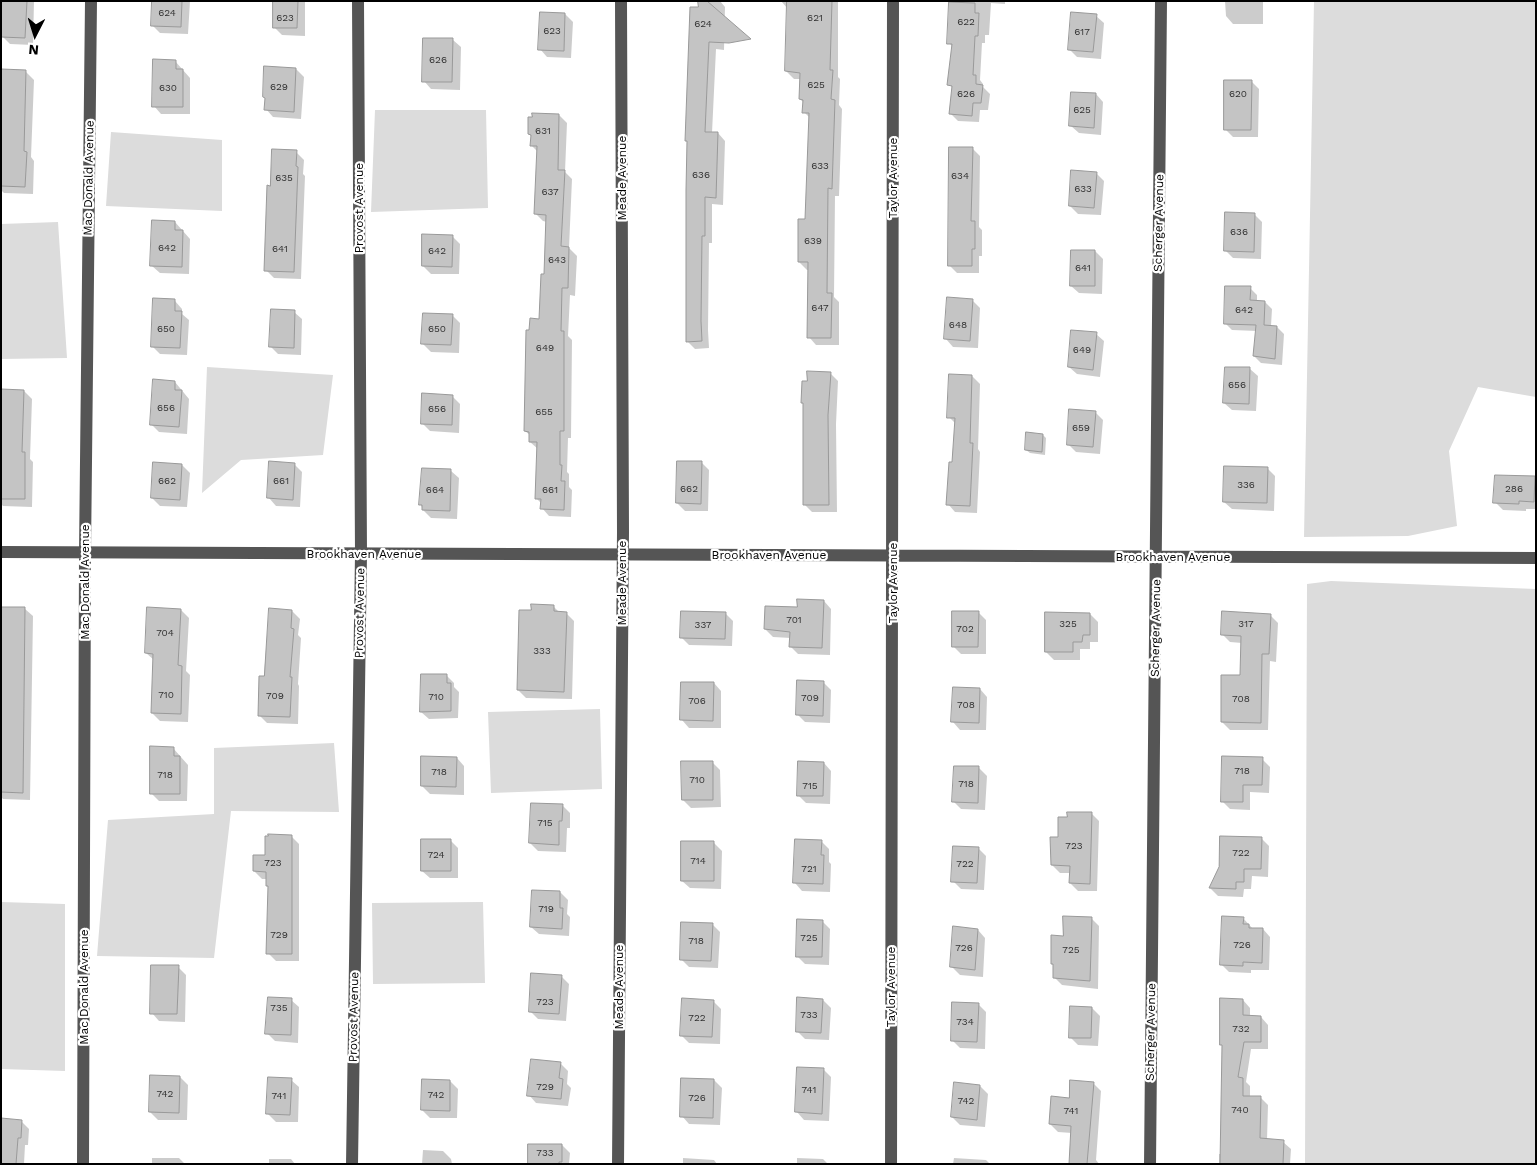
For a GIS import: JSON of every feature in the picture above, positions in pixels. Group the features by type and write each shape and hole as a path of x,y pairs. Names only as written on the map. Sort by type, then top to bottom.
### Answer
{"street":[{"name":"Mac Donald Avenue","path":"83,1164 85,553 91,1"},
{"name":"Provost Avenue","path":"352,1164 361,554 358,1"},
{"name":"Meade Avenue","path":"618,1164 622,554 621,1"},
{"name":"Taylor Avenue","path":"891,1164 893,1"},
{"name":"Scherger Avenue","path":"1150,1164 1162,1"},
{"name":"Brookhaven Avenue","path":"1,552 1536,558"}],"shaded area":[{"path":"1314,1 1536,1 1536,397 1478,387 1449,451 1457,526 1408,536 1304,537"},
{"path":"375,110 486,110 488,208 371,212"},
{"path":"111,132 222,140 222,211 106,206"},
{"path":"58,222 67,358 1,359 1,224"},
{"path":"207,367 333,375 323,455 241,460 202,493"},
{"path":"1331,581 1536,589 1536,1164 1305,1164 1307,584"},
{"path":"600,709 602,789 491,793 488,712"},
{"path":"334,743 339,812 231,811 214,958 97,956 108,820 214,814 214,748"},
{"path":"1,902 65,904 65,1071 1,1069"},
{"path":"483,902 485,983 373,984 372,903"}],"building":[{"path":"1,1 27,1 25,38 1,37"},
{"path":"152,1 182,1 181,27 151,26"},
{"path":"273,1 298,1 297,28 273,28"},
{"path":"698,1 707,1 751,39 729,43 709,42 705,132 718,132 716,198 705,197 705,236 702,236 702,341 686,342 687,141 685,141 690,7 698,7"},
{"path":"787,1 832,1 830,70 833,70 831,99 835,100 832,189 828,188 827,293 832,293 831,338 807,338 808,262 798,262 798,219 805,219 809,113 802,113 803,100 799,99 800,73 785,71"},
{"path":"949,2 975,3 975,13 979,13 978,36 975,36 973,75 976,75 976,84 983,85 981,103 973,103 972,116 949,114 952,86 947,85 952,44 947,44"},
{"path":"540,12 565,13 564,51 538,50"},
{"path":"1071,12 1097,14 1093,52 1068,50"},
{"path":"423,38 453,38 452,82 422,82"},
{"path":"153,59 176,60 176,69 183,69 183,107 152,107"},
{"path":"264,66 296,68 294,112 264,110"},
{"path":"1,69 26,70 24,151 27,152 25,187 1,186"},
{"path":"1224,80 1252,80 1251,130 1224,130"},
{"path":"1071,92 1096,93 1094,128 1069,126"},
{"path":"532,113 559,114 558,170 565,170 561,246 569,247 568,288 562,288 561,331 564,331 564,431 560,431 561,481 565,481 564,510 540,509 541,499 535,499 537,442 529,442 529,432 524,431 526,330 529,330 530,318 539,319 541,274 544,274 546,215 534,214 537,146 530,146 531,135 528,134 528,117 532,117"},
{"path":"949,147 973,147 971,221 975,221 975,249 972,249 972,266 948,266"},
{"path":"272,149 297,150 294,272 264,271 267,185 270,186"},
{"path":"1071,170 1097,172 1094,208 1069,206"},
{"path":"1225,212 1255,213 1254,252 1224,251"},
{"path":"152,220 175,221 175,230 183,230 182,267 150,266"},
{"path":"422,234 453,235 452,267 422,266"},
{"path":"1071,250 1095,250 1095,286 1070,286"},
{"path":"1225,286 1251,286 1250,300 1265,301 1264,325 1277,326 1275,359 1253,356 1256,325 1224,324"},
{"path":"947,297 973,299 970,341 944,339"},
{"path":"153,298 175,299 175,311 182,311 180,348 151,347"},
{"path":"271,309 295,310 294,348 269,347"},
{"path":"423,313 453,314 451,345 421,344"},
{"path":"1071,330 1097,332 1093,370 1068,367"},
{"path":"1225,367 1250,367 1249,404 1223,403"},
{"path":"807,371 831,372 828,415 829,505 803,505 803,403 801,403 802,381 807,381"},
{"path":"949,374 972,375 970,443 973,443 970,506 946,505 949,462 952,462 955,418 947,418"},
{"path":"153,379 175,381 175,390 182,390 179,427 150,425"},
{"path":"1,389 24,390 22,452 25,452 25,499 1,499"},
{"path":"422,393 453,395 452,425 421,424"},
{"path":"1069,409 1096,411 1093,447 1067,445"},
{"path":"1026,432 1043,434 1042,452 1025,450"},
{"path":"269,461 295,463 293,500 267,498"},
{"path":"677,461 702,461 701,504 676,503"},
{"path":"153,462 182,464 180,500 151,498"},
{"path":"1224,466 1268,467 1267,503 1223,502"},
{"path":"422,468 451,469 450,511 422,510 422,505 419,505"},
{"path":"1495,475 1535,476 1534,502 1519,501 1519,504 1493,503"},
{"path":"797,599 824,600 822,648 789,647 790,632 764,629 765,606 797,607"},
{"path":"531,604 554,605 554,611 567,612 564,692 517,690 519,610 531,610"},
{"path":"1,607 25,607 23,793 1,792"},
{"path":"147,607 181,609 178,665 182,666 181,714 151,713 153,654 145,653"},
{"path":"269,608 292,610 291,628 294,629 290,677 292,677 290,717 258,716 259,676 264,676"},
{"path":"681,611 726,612 725,639 680,638"},
{"path":"952,611 979,611 978,647 952,647"},
{"path":"1222,611 1271,614 1269,654 1262,654 1261,723 1221,722 1221,675 1240,675 1241,636 1221,635"},
{"path":"1045,612 1090,613 1090,635 1083,635 1082,642 1073,642 1073,652 1045,652"},
{"path":"421,674 447,674 447,683 451,683 451,711 420,712"},
{"path":"797,680 824,681 823,716 796,715"},
{"path":"681,682 714,682 713,721 680,720"},
{"path":"953,687 980,688 979,723 951,722"},
{"path":"150,746 174,747 174,756 180,756 180,794 150,794"},
{"path":"421,756 457,757 456,787 421,786"},
{"path":"1222,756 1263,757 1262,785 1243,785 1243,802 1221,802"},
{"path":"681,761 713,761 713,800 682,800"},
{"path":"798,761 824,762 823,796 797,796"},
{"path":"954,766 979,766 978,803 952,802"},
{"path":"531,803 563,804 562,821 559,821 559,845 529,843"},
{"path":"1067,812 1092,812 1090,884 1069,883 1070,866 1051,865 1050,837 1058,837 1058,817 1067,817"},
{"path":"268,834 292,835 292,954 266,954 268,886 266,886 266,872 253,871 253,855 265,855 265,836 268,836"},
{"path":"1220,836 1262,837 1261,869 1244,869 1244,882 1236,882 1236,889 1209,888 1219,867"},
{"path":"421,839 451,839 451,871 421,871"},
{"path":"795,839 822,840 821,855 824,855 823,884 793,883"},
{"path":"681,841 714,841 714,881 681,881"},
{"path":"953,846 979,847 977,883 951,882"},
{"path":"532,890 560,891 560,908 563,908 562,929 530,927"},
{"path":"1063,916 1092,917 1090,981 1053,978 1051,935 1063,936"},
{"path":"1222,916 1244,917 1243,924 1249,924 1249,928 1263,928 1262,963 1243,962 1243,966 1220,965"},
{"path":"797,919 823,920 822,957 796,957"},
{"path":"681,922 713,923 711,961 680,960"},
{"path":"953,926 978,929 975,970 950,967"},
{"path":"151,965 179,965 177,1014 150,1014"},
{"path":"531,973 562,975 559,1014 529,1012"},
{"path":"268,997 292,998 291,1035 265,1034"},
{"path":"797,997 823,999 821,1033 796,1032"},
{"path":"682,998 714,1000 712,1037 680,1036"},
{"path":"1220,998 1243,999 1243,1015 1261,1016 1261,1042 1244,1042 1238,1077 1243,1078 1243,1096 1261,1096 1260,1138 1284,1140 1283,1164 1220,1164 1222,1045 1220,1045"},
{"path":"952,1002 979,1003 977,1042 951,1041"},
{"path":"1070,1006 1092,1007 1091,1038 1069,1038"},
{"path":"531,1059 561,1062 559,1078 563,1079 561,1099 527,1096"},
{"path":"797,1067 824,1068 822,1114 795,1112"},
{"path":"150,1075 180,1076 179,1113 149,1112"},
{"path":"268,1077 292,1078 290,1115 266,1114"},
{"path":"681,1078 714,1079 713,1118 680,1117"},
{"path":"422,1079 450,1080 450,1111 421,1110"},
{"path":"1070,1080 1094,1082 1087,1164 1069,1164 1071,1126 1049,1124 1051,1096 1069,1098"},
{"path":"954,1082 980,1085 977,1120 951,1117"},
{"path":"1,1118 22,1120 21,1138 18,1138 16,1164 1,1164"},
{"path":"528,1144 562,1144 562,1162 559,1162 559,1164 528,1164"}]}
